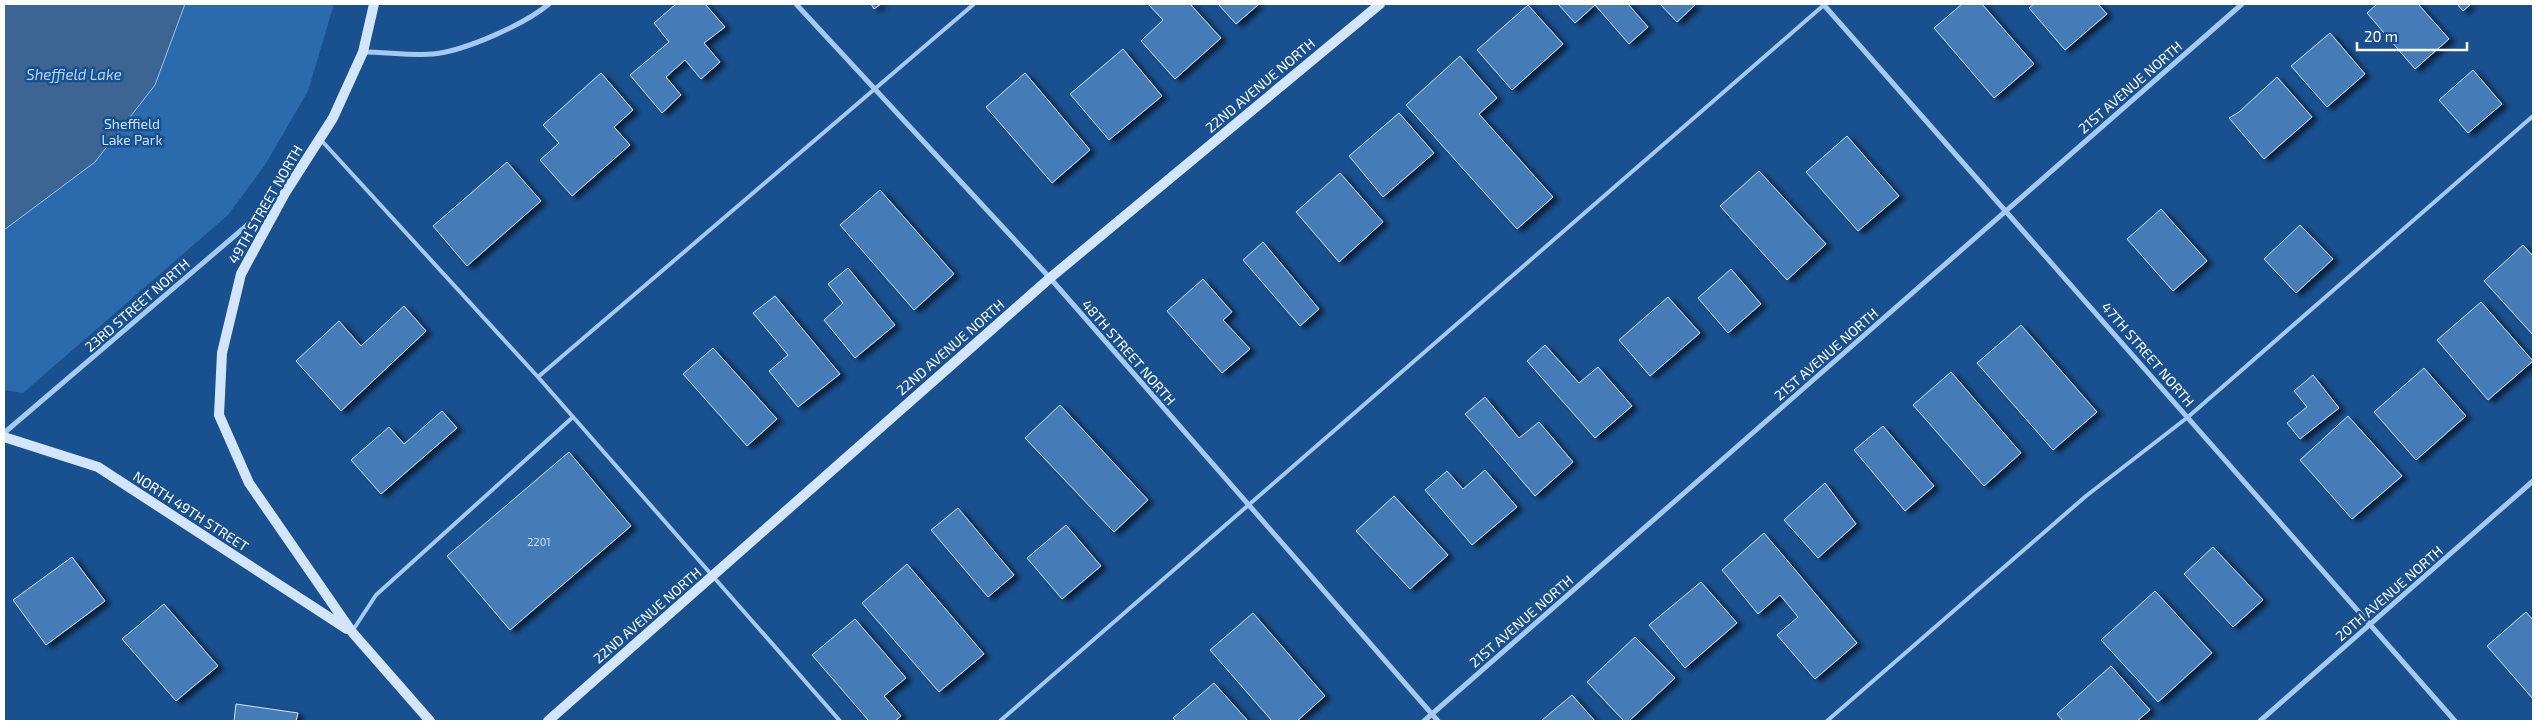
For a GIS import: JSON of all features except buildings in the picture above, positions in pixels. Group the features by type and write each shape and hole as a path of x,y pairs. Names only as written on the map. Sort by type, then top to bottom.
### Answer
{"main road":[{"name":"49TH STREET NORTH","path":"374,4 363,52 333,118 285,193 241,274 222,353 219,415 249,483 352,632 430,721"},
{"name":"22ND AVENUE NORTH","path":"548,721 1050,278 1380,4"},
{"name":"NORTH 49TH STREET","path":"4,435 98,467 352,632"}],"street":[{"path":"363,52 434,54 486,39 541,11 550,4"},
{"name":"48TH STREET NORTH","path":"796,4 1050,278 1438,721"},
{"name":"47TH STREET NORTH","path":"1824,4 2454,721"},
{"name":"21ST AVENUE NORTH","path":"1424,721 2242,4"},
{"name":"23RD STREET NORTH","path":"4,435 285,193"},
{"name":"20TH AVENUE NORTH","path":"2260,721 2533,482"}],"lane":[{"path":"538,377 876,90 974,4"},
{"path":"1000,721 1824,4"},
{"path":"1827,721 2086,496 2188,417 2533,116"},
{"path":"319,138 538,377 840,721"},
{"path":"352,632 376,595 573,418"}],"green space":[{"name":"Sheffield Lake Park","path":"4,4 334,4 308,91 265,165 228,215 23,393 4,390"}],"water":[{"name":"Sheffield Lake","path":"4,4 185,4 155,85 95,162 4,230"}]}
